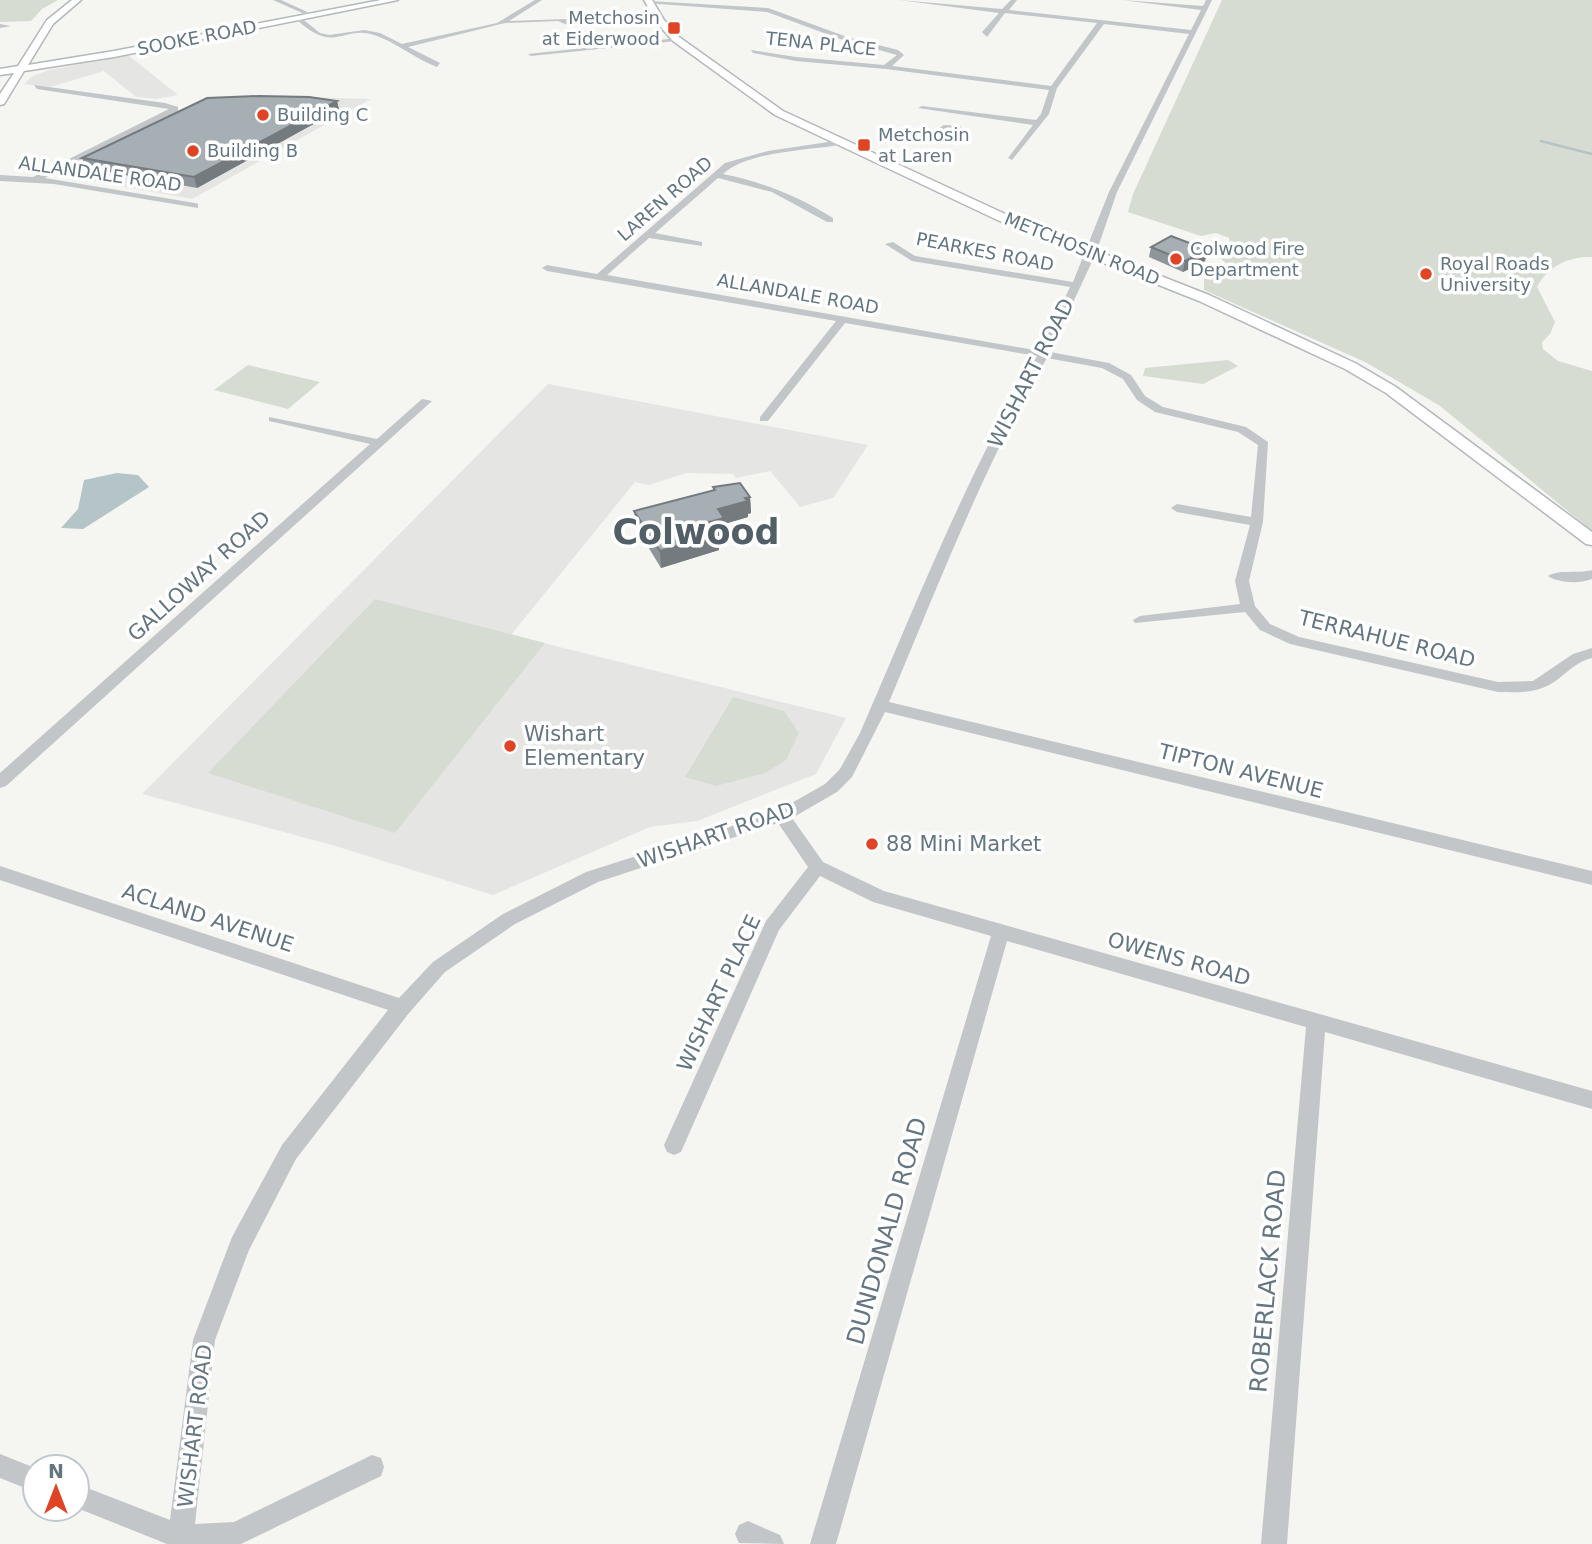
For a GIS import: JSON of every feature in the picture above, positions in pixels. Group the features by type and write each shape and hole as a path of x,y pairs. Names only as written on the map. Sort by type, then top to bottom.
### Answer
{"main road":[{"path":"39,20 67,0"},
{"path":"0,102 50,22 77,0"},
{"name":"SOOKE ROAD","path":"4,68 52,65 394,0"},
{"name":"METCHOSIN ROAD","path":"648,2 660,21 676,38 779,113 1012,222 1204,298 1350,366 1391,390 1592,540"},
{"path":"29,56 43,61 80,60"},
{"path":"12,85 52,65"}],"street":[{"path":"276,0 311,15"},
{"path":"502,22 539,0"},
{"path":"902,0 1193,32"},
{"path":"987,35 985,32 1014,0"},
{"path":"1125,0 1205,8"},
{"name":"WISHART ROAD","path":"180,1540 204,1340 240,1245 289,1152 402,1007 439,967 509,919 592,877 782,816 831,789 846,774 977,481 1011,410 1043,356 1091,253 1113,192 1209,0"},
{"path":"648,2 768,10 845,39 897,51 901,55 886,67"},
{"path":"920,10 928,3"},
{"path":"298,18 323,36 371,32 437,65"},
{"path":"402,46 502,22 558,19 569,22 570,26"},
{"path":"1012,158 1045,114 1053,88 1101,23"},
{"path":"531,54 676,38"},
{"name":"TENA PLACE","path":"753,51 796,59 886,67 1053,88"},
{"path":"36,179 175,109 165,105 37,87"},
{"path":"922,108 1038,123"},
{"path":"948,127 947,123 956,112"},
{"name":"LAREN ROAD","path":"599,277 713,175 728,165 744,158 842,142"},
{"path":"713,175 778,190 797,198 830,220"},
{"name":"ALLANDALE ROAD","path":"0,178 36,179 195,206"},
{"path":"648,235 699,244"},
{"name":"PEARKES ROAD","path":"890,244 912,258 1076,285"},
{"name":"ALLANDALE ROAD","path":"547,268 1043,356"},
{"path":"764,419 842,320"},
{"path":"1043,356 1105,365 1127,377 1141,398 1158,410 1242,429 1264,444 1257,522 1242,582 1248,607 1140,620"},
{"name":"GALLOWAY ROAD","path":"0,782 426,401"},
{"path":"274,419 380,443"},
{"path":"1177,508 1257,522"},
{"path":"1555,576 1584,578 1592,574"},
{"name":"TERRAHUE ROAD","path":"1248,607 1265,627 1295,641 1498,687 1524,688 1542,682 1579,654 1592,653"},
{"name":"TIPTON AVENUE","path":"879,705 1592,878"},
{"name":"OWENS ROAD","path":"782,816 817,867 879,897 1592,1100"},
{"name":"WISHART PLACE","path":"674,1145 772,926 817,867"},
{"name":"ACLAND AVENUE","path":"0,873 402,1007"},
{"name":"DUNDONALD ROAD","path":"823,1544 1001,932"},
{"name":"ROBERLACK ROAD","path":"1274,1544 1315,1021"},
{"path":"0,1466 21,1474"},
{"path":"91,1502 180,1540 235,1534 372,1467"}],"shaded area":[{"path":"0,0 58,0 42,9 31,21 0,22"},
{"name":"Royal Roads University","path":"1222,0 1592,0 1592,257 1575,258 1560,264 1547,273 1537,287 1555,322 1550,334 1542,342 1543,349 1558,361 1592,371 1592,531 1440,406 1367,363 1204,290 1204,279 1227,264 1220,258 1224,249 1231,248 1229,238 1216,233 1201,236 1128,212 1133,194"},
{"path":"128,55 178,95 156,99 136,97 104,71 50,87 24,84 33,76 49,70"},
{"path":"267,96 371,99 192,199 58,175 208,101"},
{"path":"1228,360 1238,366 1203,384 1143,376 1145,368"},
{"path":"248,365 320,382 288,409 214,390"},
{"name":"Wishart Elementary","path":"548,384 868,445 833,498 800,507 770,471 736,478 733,474 686,473 649,485 635,482 511,635 846,718 816,774 697,821 650,827 493,895 332,845 142,794"},
{"path":"117,473 138,475 149,487 83,529 61,528 78,509 84,480"},
{"path":"375,599 545,643 395,833 208,773"},
{"path":"733,697 784,711 799,733 786,760 765,773 716,786 685,777"}],"building":[{"path":"309,97 337,101 194,177 82,158 207,98"},
{"path":"1171,236 1208,250 1185,261 1151,247"},
{"path":"740,483 750,497 745,498 748,501 718,509 724,518 709,522 718,534 660,551 634,511 715,490 713,487"}],"waterway":[{"path":"1541,141 1592,154"}],"place":[{"name":"Metchosin at Eiderwood","path":"674,28"},
{"name":"Building C","path":"263,115"},
{"name":"Metchosin at Laren","path":"864,145"},
{"name":"Building B","path":"193,151"},
{"name":"Colwood Fire Department","path":"1176,259"},
{"name":"Royal Roads University","path":"1426,274"},
{"name":"Wishart Elementary","path":"510,746"},
{"name":"88 Mini Market","path":"872,844"}],"district":[{"name":"Colwood","path":"696,532"}]}
